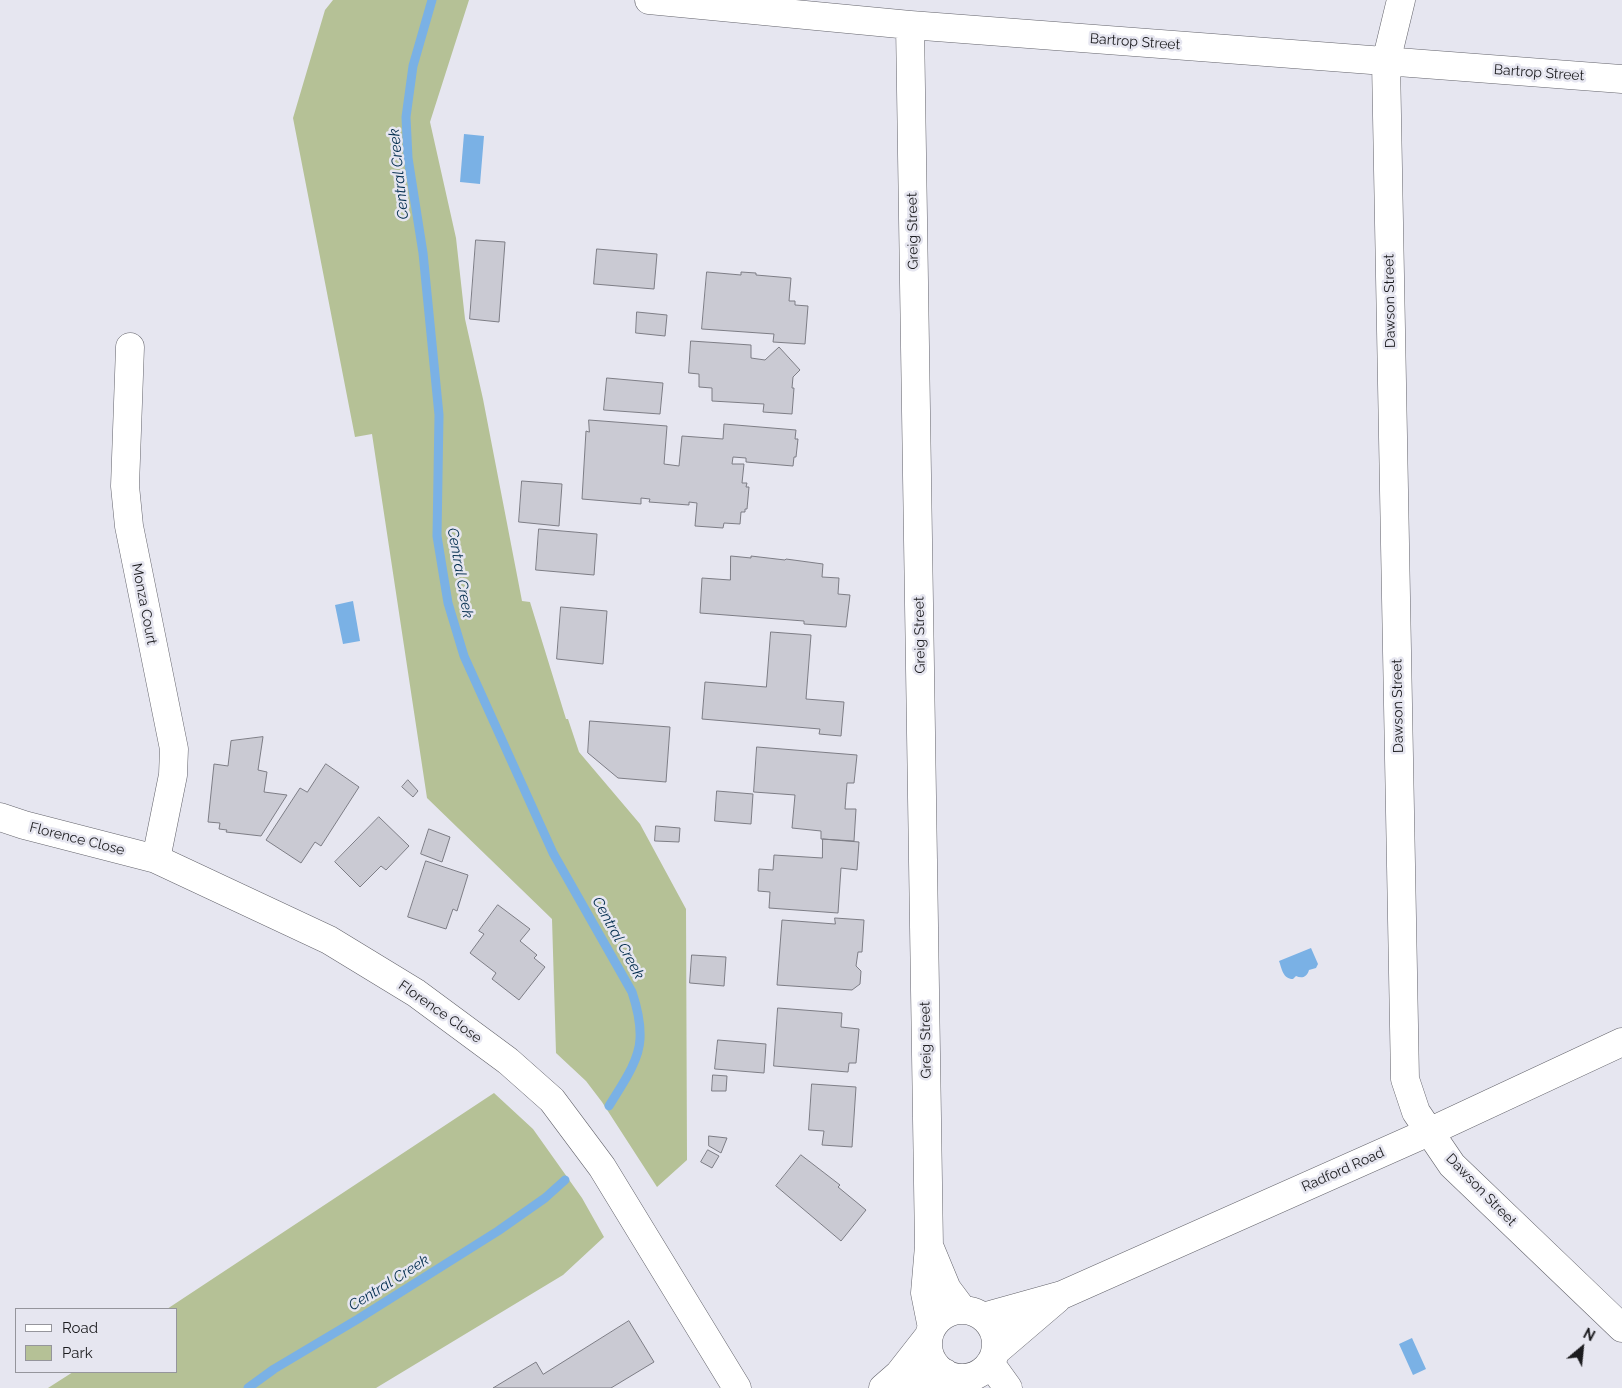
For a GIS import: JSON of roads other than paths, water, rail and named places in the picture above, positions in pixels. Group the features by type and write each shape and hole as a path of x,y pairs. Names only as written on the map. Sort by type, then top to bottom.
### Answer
{"street":[{"name":"Bartrop Street","path":"649,0 910,25 1622,79"},
{"name":"Dawson Street","path":"1402,0 1386,62 1405,1078 1416,1112 1431,1131 1452,1164 1622,1328"},
{"name":"Greig Street","path":"910,25 929,1246 924,1293 930,1333"},
{"name":"Monza Court","path":"130,347 125,486 129,526 174,749 173,775 156,859"},
{"name":"Florence Close","path":"0,818 24,826 156,859 337,945 416,994 508,1061 552,1100 602,1167 737,1388"},
{"name":"Radford Road","path":"973,1313 1062,1295 1431,1131 1622,1042"},
{"name":"Greig Street","path":"929,1246 947,1289 973,1313"},
{"name":"Radford Road","path":"909,1388 977,1371 1062,1295"},
{"path":"883,1388 899,1374 930,1333 937,1320 953,1310 973,1313 990,1324 994,1332 996,1342 977,1371"},
{"path":"930,1333 928,1348 931,1358 937,1366 977,1371 1008,1388"}],"water":[{"path":"464,134 484,136 480,184 460,182"},
{"path":"353,601 360,641 343,644 335,605"},
{"path":"1311,948 1318,964 1316,968 1309,970 1304,977 1296,976 1290,979 1287,977 1283,973 1279,961"},
{"path":"1412,1338 1426,1369 1413,1375 1399,1344"}],"waterway":[{"name":"Central Creek","path":"432,0 413,66 406,117 408,158 423,253 439,415 437,536 448,603 464,656 553,853 634,998 640,1027 639,1048 629,1074 609,1106"},
{"name":"Central Creek","path":"248,1388 274,1369 498,1231 545,1198 565,1180"}]}
